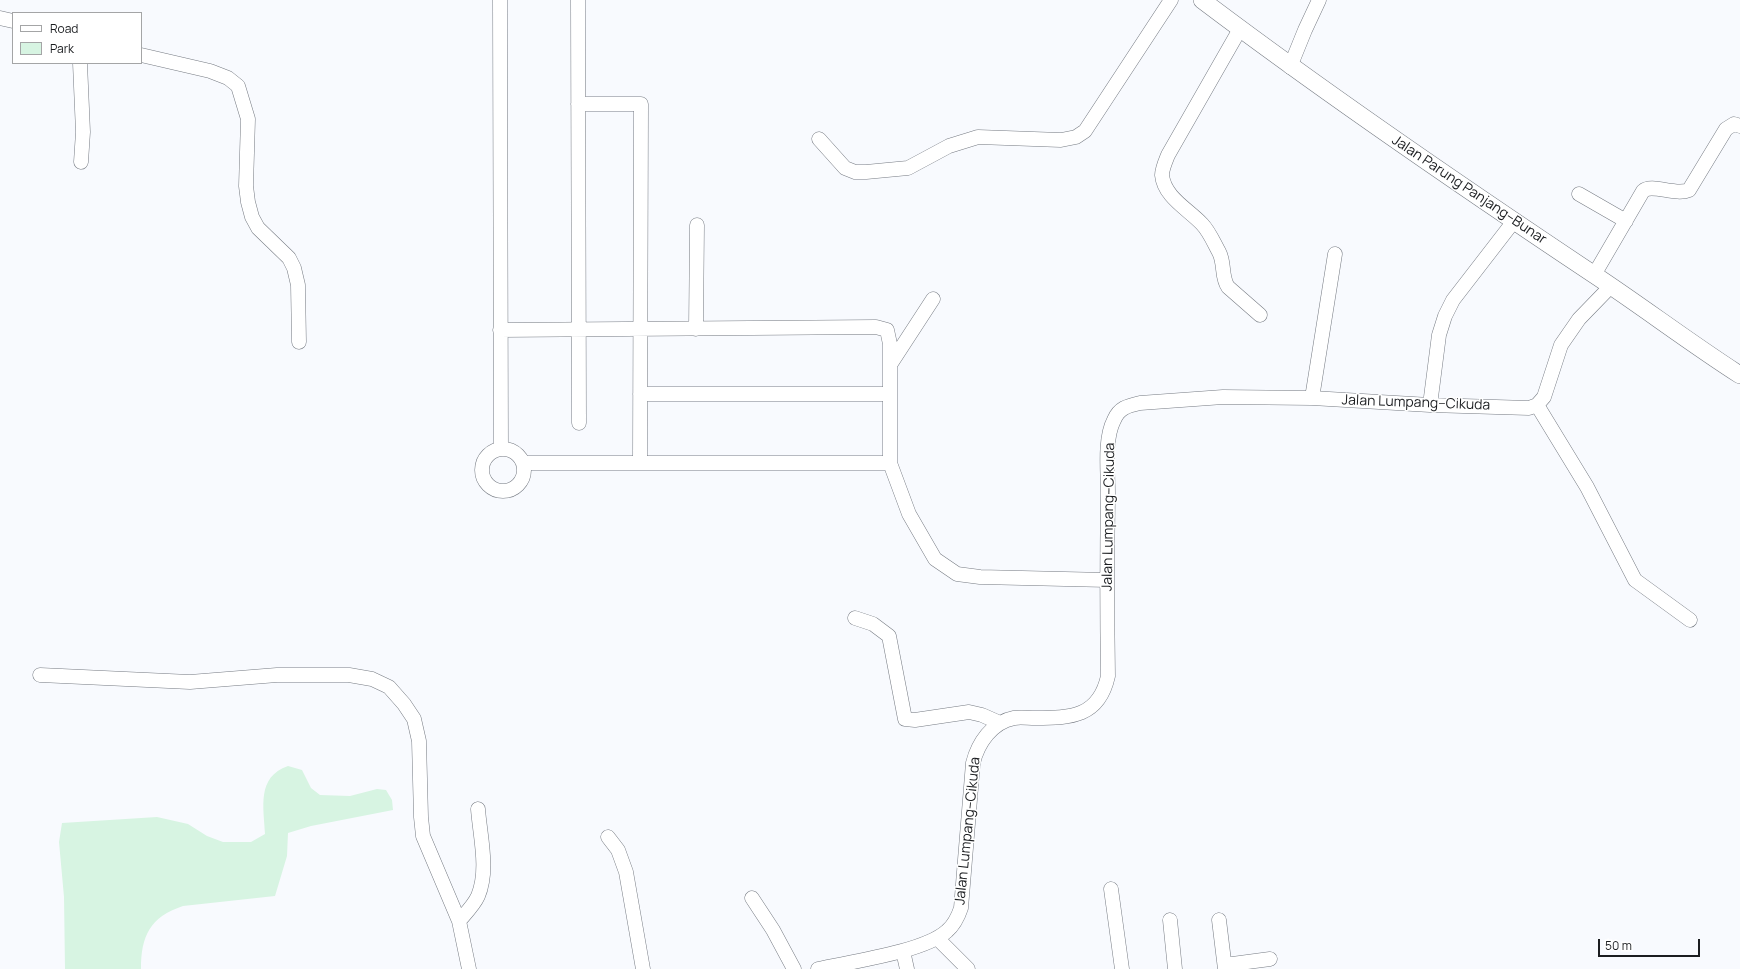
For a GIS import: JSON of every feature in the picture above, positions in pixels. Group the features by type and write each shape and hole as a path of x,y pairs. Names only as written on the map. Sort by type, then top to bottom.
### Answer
{"main road":[{"name":"Jalan Parung Panjang–Bunar","path":"1202,0 1290,67 1611,286 1696,347 1740,375"}],"street":[{"path":"500,0 501,449"},
{"path":"578,0 579,423"},
{"path":"819,139 845,168 855,172 908,168 950,146 978,137 1061,140 1076,137 1085,131 1171,0"},
{"path":"1290,67 1319,0"},
{"path":"0,18 12,21"},
{"path":"1240,29 1168,155 1162,174 1166,188 1173,198 1202,224 1216,246 1221,256 1225,283 1260,315"},
{"path":"142,55 210,71 228,78 238,86 248,119 246,186 248,202 252,217 258,228 289,258 294,268 298,284 299,342"},
{"path":"80,64 84,132 81,162"},
{"path":"578,104 640,104 640,462"},
{"path":"1594,275 1646,189 1680,192 1690,190 1726,129 1734,124 1740,126"},
{"path":"1579,194 1626,221"},
{"path":"1430,405 1439,335 1445,316 1453,300 1514,221"},
{"path":"696,329 697,225"},
{"path":"1312,398 1335,254"},
{"path":"1611,286 1579,319 1561,345 1544,398 1538,405 1587,487 1634,580 1690,620"},
{"path":"890,364 933,299"},
{"path":"500,330 876,327 887,330 890,344 890,463 909,514 935,558 957,574 980,577 1107,580"},
{"path":"640,394 890,394"},
{"name":"Jalan Lumpang–Cikuda","path":"818,969 903,951 937,938 947,931 957,919 961,908 973,763 976,749 988,733 1000,723 1014,718 1061,718 1082,713 1095,705 1105,689 1108,676 1108,446 1112,422 1118,412 1127,406 1140,403 1208,398 1312,398 1430,405 1529,408 1538,405"},
{"path":"501,449 514,452 523,463 523,477 519,484 507,491 493,489 483,479 482,466 489,454 501,449"},
{"path":"523,463 890,463"},
{"path":"855,618 873,624 889,636 905,719 915,720 969,712 982,715 1000,723"},
{"path":"40,675 190,682 277,675 349,675 372,679 389,687 404,704 414,719 419,741 420,817 423,836 459,922 469,969"},
{"path":"459,922 477,897 481,886 483,867 478,809"},
{"path":"608,837 618,850 626,872 643,969"},
{"path":"1111,889 1122,969"},
{"path":"752,898 773,930 794,969"},
{"path":"1170,920 1175,969"},
{"path":"1219,920 1225,967 1270,959"},
{"path":"937,938 968,969"},
{"path":"903,951 907,969"}],"green space":[{"path":"288,766 302,770 311,788 320,795 350,796 377,789 386,790 392,800 393,810 311,826 288,833 287,856 275,896 183,906 172,911 155,922 150,929 143,947 141,969 65,969 64,897 59,842 62,823 157,817 188,824 207,836 223,842 251,842 265,834 263,804 266,785 278,771"}]}
